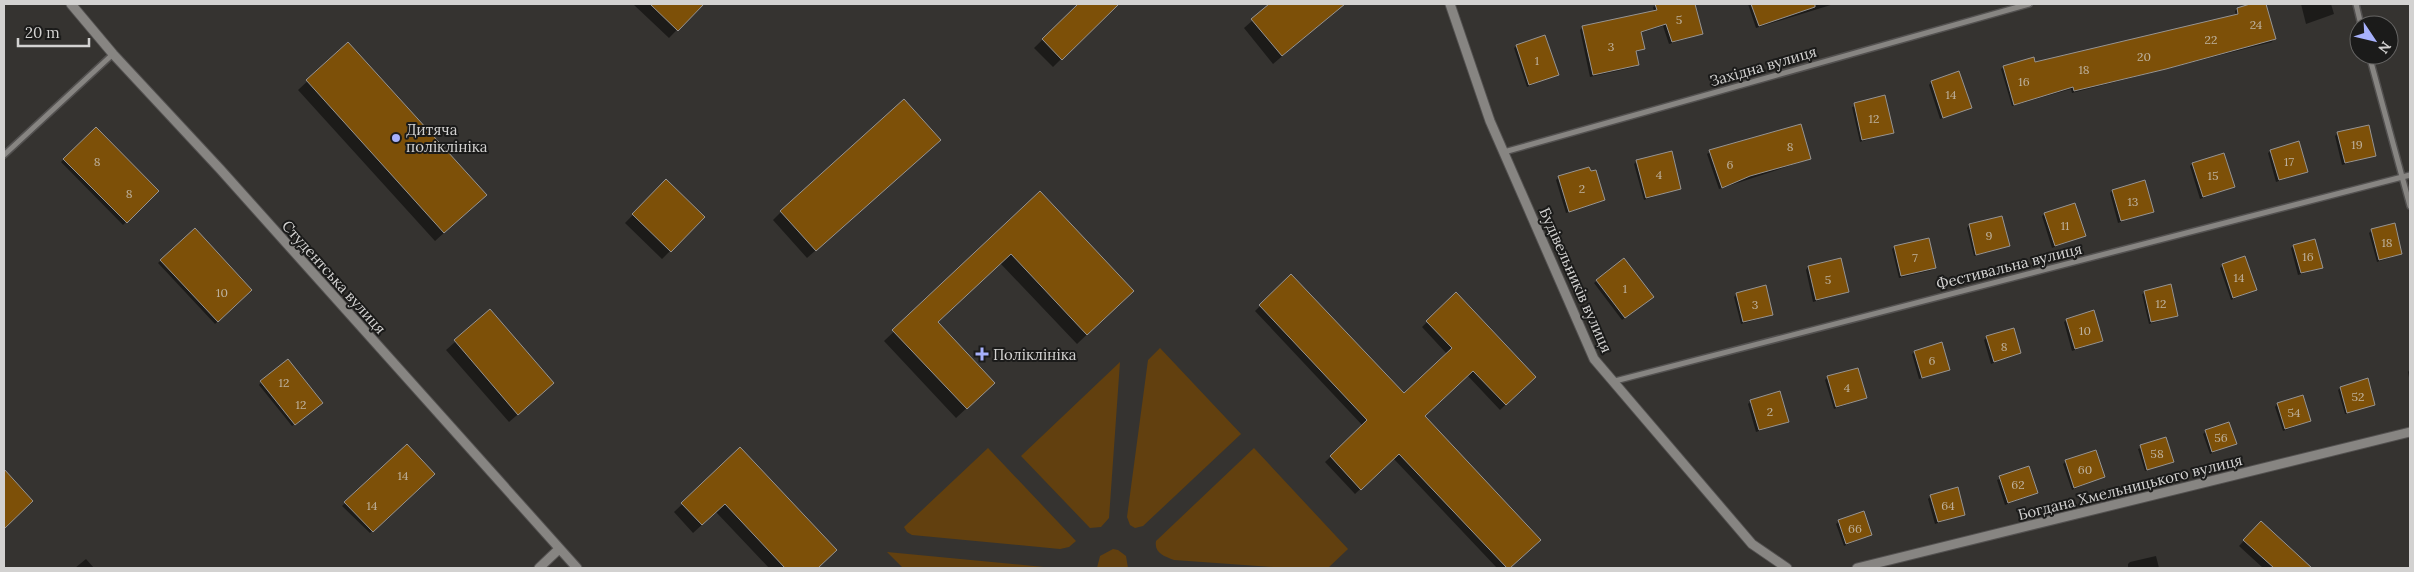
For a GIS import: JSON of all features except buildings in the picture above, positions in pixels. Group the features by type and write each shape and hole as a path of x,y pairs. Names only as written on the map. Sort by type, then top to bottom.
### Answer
{"street":[{"name":"Студентська вулиця","path":"71,4 113,54 220,169 577,568"},
{"name":"Будівельників вулиця","path":"1450,4 1490,121 1594,359 1752,544 1787,568"},
{"name":"Західна вулиця","path":"1504,152 2029,4"},
{"path":"4,155 113,54"},
{"path":"2372,65 2410,206"},
{"name":"Фестивальна вулиця","path":"1614,381 2410,175"},
{"name":"Богдана Хмельницького вулиця","path":"1856,568 2410,432"},
{"path":"539,568 559,549"}],"shaded area":[{"path":"1160,348 1241,434 1143,526 1135,528 1130,525 1127,517 1148,360"},
{"path":"1120,362 1109,518 1101,527 1090,528 1021,456"},
{"path":"988,448 1076,541 1069,547 1060,549 912,535 907,532 904,527"},
{"path":"1254,448 1348,549 1328,568 1286,568 1174,560 1158,551 1156,541"},
{"path":"1113,549 1126,556 1128,568 1097,568 1100,556"},
{"path":"887,552 1054,568 903,568"}],"place":[{"name":"Дитяча поліклініка","path":"396,138"},
{"name":"Поліклініка","path":"982,354"}]}
